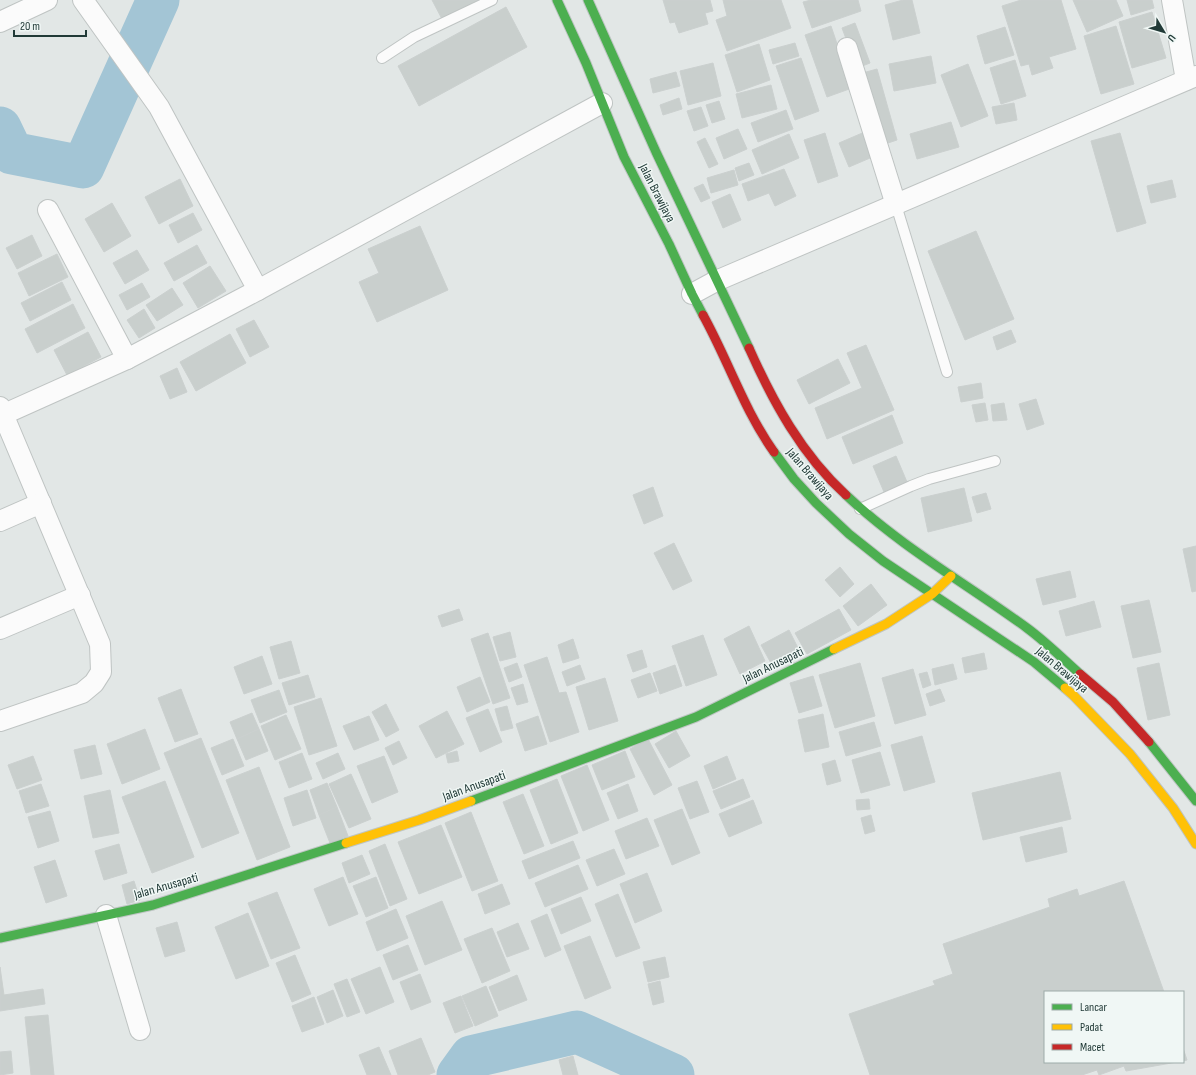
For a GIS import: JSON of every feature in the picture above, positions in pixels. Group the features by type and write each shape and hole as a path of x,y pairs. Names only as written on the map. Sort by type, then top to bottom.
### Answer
{"main road":[{"name":"Jalan Brawijaya","path":"557,0 586,63 624,157 669,244 692,294 717,340 742,396 767,442 794,479 816,503 849,534 883,561 1034,662 1073,695 1130,754 1172,808 1196,844"},
{"name":"Jalan Brawijaya","path":"588,0 656,152 763,380 798,440 819,468 860,509 912,550 1028,629 1114,702 1153,746 1196,801"},
{"name":"Jalan Anusapati","path":"0,938 154,905 419,820 696,717 886,624 932,594 951,576"}],"street":[{"path":"0,22 47,0"},
{"path":"84,0 159,107 258,290"},
{"path":"692,294 716,281 1191,78 1172,0"},
{"path":"847,48 896,205"},
{"path":"0,721 82,693 94,683 101,672 100,644 1,413 127,360 602,103"},
{"path":"48,210 127,360"},
{"path":"0,521 41,504"},
{"path":"0,629 80,595"},
{"path":"106,915 140,1030"}],"lane":[{"path":"382,58 414,37 492,0"},
{"path":"896,205 947,372"},
{"path":"860,509 911,486 995,461"}],"building":[{"path":"432,0 479,0 442,19"},
{"path":"663,0 710,0 713,11 705,13 708,24 679,33 675,22 670,23"},
{"path":"723,0 781,0 791,28 727,51 716,20 727,16"},
{"path":"811,0 858,0 861,11 812,28 803,2"},
{"path":"903,0 912,0 920,33 893,40 885,5"},
{"path":"1021,0 1061,0 1076,49 1049,57 1053,68 1032,75 1029,64 1021,66 1002,6"},
{"path":"1073,0 1116,0 1123,16 1087,32"},
{"path":"1127,0 1152,0 1154,8 1131,15"},
{"path":"506,7 527,47 419,106 398,66"},
{"path":"1152,12 1166,58 1132,68 1119,22"},
{"path":"855,23 870,63 857,68 842,28"},
{"path":"831,26 852,88 827,97 805,35"},
{"path":"1116,26 1134,84 1101,94 1084,36"},
{"path":"1005,27 1014,55 985,64 977,36"},
{"path":"795,43 799,56 773,64 769,50"},
{"path":"759,44 770,80 737,92 725,55"},
{"path":"931,56 936,83 894,91 889,64"},
{"path":"801,58 819,111 795,120 776,66"},
{"path":"1015,60 1026,96 1001,104 990,68"},
{"path":"713,63 721,96 688,105 680,71"},
{"path":"968,64 988,116 961,127 941,75"},
{"path":"877,69 897,140 879,146 859,74"},
{"path":"676,72 680,86 653,93 650,79"},
{"path":"771,85 777,109 742,118 736,94"},
{"path":"679,98 682,109 663,115 660,105"},
{"path":"719,101 725,119 712,123 706,105"},
{"path":"1014,103 1017,120 996,124 992,107"},
{"path":"701,107 708,126 694,131 687,111"},
{"path":"786,110 793,129 758,142 751,123"},
{"path":"951,122 959,147 917,159 910,134"},
{"path":"738,129 747,149 724,159 716,138"},
{"path":"867,131 877,155 849,167 839,143"},
{"path":"825,133 838,176 818,183 804,140"},
{"path":"1120,133 1146,223 1117,232 1091,141"},
{"path":"789,134 799,158 762,174 752,150"},
{"path":"705,138 718,164 709,168 697,142"},
{"path":"749,163 754,175 739,181 735,168"},
{"path":"784,169 796,196 775,206 769,193 748,201 742,184"},
{"path":"734,170 738,185 711,193 707,178"},
{"path":"180,179 193,206 159,224 145,197"},
{"path":"1172,180 1176,197 1151,203 1147,186"},
{"path":"703,184 710,198 701,202 694,188"},
{"path":"730,194 741,220 723,228 712,202"},
{"path":"112,203 131,236 104,252 85,219"},
{"path":"193,213 202,230 178,243 169,225"},
{"path":"420,226 448,290 377,322 359,282 379,273 368,249"},
{"path":"976,231 1014,319 965,340 928,251"},
{"path":"32,235 42,256 17,269 6,248"},
{"path":"197,245 207,263 174,281 164,263"},
{"path":"137,250 149,270 125,284 113,263"},
{"path":"57,254 68,277 29,296 18,273"},
{"path":"210,266 226,291 198,308 183,283"},
{"path":"62,282 71,300 30,321 21,303"},
{"path":"142,283 150,297 127,310 119,295"},
{"path":"172,288 183,305 157,321 146,305"},
{"path":"73,304 85,328 37,353 25,329"},
{"path":"144,309 155,328 139,338 127,320"},
{"path":"254,320 269,347 250,357 236,329"},
{"path":"1011,330 1016,342 997,350 993,337"},
{"path":"88,332 101,357 67,375 54,350"},
{"path":"230,334 246,363 196,391 180,362"},
{"path":"866,345 894,410 827,439 815,408 862,388 847,353"},
{"path":"838,359 850,383 809,404 797,380"},
{"path":"177,368 187,392 170,399 160,376"},
{"path":"981,383 983,398 961,402 958,387"},
{"path":"1036,399 1044,424 1027,430 1019,404"},
{"path":"985,403 988,420 976,422 972,405"},
{"path":"1004,403 1007,420 993,421 991,405"},
{"path":"892,415 903,443 853,464 842,437"},
{"path":"896,456 907,482 884,492 873,466"},
{"path":"653,487 663,516 644,524 633,495"},
{"path":"964,488 972,521 928,532 921,498"},
{"path":"986,493 991,509 977,513 972,497"},
{"path":"674,543 692,581 673,590 654,553"},
{"path":"1196,546 1196,591 1192,592 1183,549"},
{"path":"840,567 854,584 840,597 825,580"},
{"path":"1070,571 1076,597 1043,605 1036,579"},
{"path":"871,584 887,605 858,626 843,606"},
{"path":"1149,600 1161,652 1133,658 1121,606"},
{"path":"1094,601 1101,627 1066,636 1059,611"},
{"path":"459,609 463,620 442,627 438,616"},
{"path":"839,609 851,630 807,654 795,633"},
{"path":"749,626 765,661 740,674 724,639"},
{"path":"789,630 799,650 772,665 761,645"},
{"path":"510,632 516,657 500,661 493,637"},
{"path":"488,633 510,698 493,704 471,639"},
{"path":"703,635 717,675 686,686 672,646"},
{"path":"573,639 579,658 563,663 558,645"},
{"path":"291,641 300,673 279,679 270,647"},
{"path":"642,650 647,667 633,672 627,655"},
{"path":"984,653 987,669 965,673 962,658"},
{"path":"262,656 272,684 244,694 234,667"},
{"path":"547,657 559,693 566,692 579,732 550,742 524,665"},
{"path":"517,663 522,677 509,682 504,668"},
{"path":"860,663 875,716 835,728 819,675"},
{"path":"1159,663 1170,715 1148,720 1137,668"},
{"path":"953,664 957,679 935,685 932,669"},
{"path":"580,665 585,679 567,686 562,672"},
{"path":"675,665 682,686 660,694 653,673"},
{"path":"913,669 926,715 895,724 882,678"},
{"path":"927,672 931,685 923,688 919,674"},
{"path":"650,673 657,691 638,698 631,680"},
{"path":"308,675 315,697 289,705 282,683"},
{"path":"813,676 822,706 799,713 790,683"},
{"path":"480,677 490,702 467,712 457,687"},
{"path":"605,678 618,721 589,730 576,687"},
{"path":"523,684 528,702 517,705 511,688"},
{"path":"181,689 198,734 175,742 158,698"},
{"path":"940,689 945,701 930,706 926,694"},
{"path":"279,690 287,712 260,723 251,700"},
{"path":"321,698 337,746 309,755 294,707"},
{"path":"386,704 399,730 386,737 372,712"},
{"path":"507,706 513,728 501,731 495,709"},
{"path":"488,709 502,742 480,752 466,718"},
{"path":"447,711 464,744 436,758 419,726"},
{"path":"252,713 259,729 237,739 230,722"},
{"path":"823,714 829,747 805,752 798,720"},
{"path":"286,715 301,749 275,760 261,726"},
{"path":"369,716 379,740 354,750 343,726"},
{"path":"538,716 547,744 525,751 516,724"},
{"path":"874,722 881,746 846,756 839,732"},
{"path":"145,729 160,769 122,784 107,744"},
{"path":"259,729 268,751 246,760 237,739"},
{"path":"676,731 690,756 669,768 655,744"},
{"path":"922,736 935,782 904,791 891,745"},
{"path":"201,738 239,833 202,848 164,753"},
{"path":"233,739 244,766 222,775 211,748"},
{"path":"648,739 672,785 654,795 630,749"},
{"path":"399,741 407,758 393,765 385,748"},
{"path":"95,745 102,774 81,779 74,750"},
{"path":"457,751 459,761 448,763 446,754"},
{"path":"625,751 635,777 602,790 592,765"},
{"path":"880,752 890,785 861,793 852,760"},
{"path":"302,753 312,779 289,788 279,762"},
{"path":"338,753 345,769 323,779 316,763"},
{"path":"33,756 42,780 17,789 8,765"},
{"path":"384,756 398,792 372,803 357,766"},
{"path":"727,756 736,779 713,789 704,766"},
{"path":"835,760 841,781 827,785 822,764"},
{"path":"587,765 609,820 583,831 561,776"},
{"path":"259,767 290,847 257,860 226,780"},
{"path":"1060,772 1071,819 983,840 972,793"},
{"path":"351,774 371,819 349,828 329,784"},
{"path":"557,779 578,833 551,844 530,790"},
{"path":"743,779 750,797 721,809 713,791"},
{"path":"165,781 194,857 152,873 122,797"},
{"path":"697,781 709,812 690,819 678,788"},
{"path":"327,783 337,807 319,815 310,790"},
{"path":"41,784 49,806 26,813 19,791"},
{"path":"628,784 638,811 618,819 607,793"},
{"path":"110,790 119,833 93,838 84,796"},
{"path":"307,790 316,818 293,826 284,798"},
{"path":"523,794 544,846 524,854 503,802"},
{"path":"869,799 870,809 857,810 856,800"},
{"path":"753,800 762,823 729,837 719,814"},
{"path":"337,807 348,836 330,843 319,815"},
{"path":"682,809 700,853 672,865 654,820"},
{"path":"50,811 59,841 38,848 28,817"},
{"path":"471,812 498,881 472,891 445,823"},
{"path":"871,815 875,831 865,834 861,818"},
{"path":"647,818 659,846 626,859 615,831"},
{"path":"441,825 462,877 419,894 398,842"},
{"path":"1062,827 1067,852 1026,862 1020,837"},
{"path":"573,841 580,858 529,879 522,861"},
{"path":"119,844 127,873 104,880 95,851"},
{"path":"385,844 407,899 390,906 369,851"},
{"path":"614,849 625,874 597,886 586,860"},
{"path":"362,855 370,874 349,883 342,863"},
{"path":"55,860 67,896 46,903 34,867"},
{"path":"578,865 588,889 545,907 535,883"},
{"path":"647,873 662,911 635,923 620,884"},
{"path":"343,877 358,914 329,926 314,889"},
{"path":"376,877 388,908 366,917 353,886"},
{"path":"134,881 140,900 127,904 122,885"},
{"path":"1124,881 1164,991 1044,991 1044,1063 1171,1063 1126,1071 1124,1066 1099,1075 1097,1070 1082,1075 870,1075 849,1014 935,985 933,981 953,974 943,944 1050,907 1048,899 1077,889 1079,896"},
{"path":"502,884 510,904 485,914 478,894"},
{"path":"277,892 300,948 271,959 248,903"},
{"path":"618,894 640,948 616,957 595,904"},
{"path":"581,897 591,921 561,934 551,909"},
{"path":"442,901 462,950 425,965 406,916"},
{"path":"396,909 408,938 377,951 366,922"},
{"path":"248,913 269,966 236,979 215,927"},
{"path":"547,914 561,950 545,957 531,921"},
{"path":"177,922 185,951 165,957 156,928"},
{"path":"518,923 529,949 507,957 497,932"},
{"path":"492,928 510,971 482,983 464,939"},
{"path":"590,936 611,988 585,999 564,946"},
{"path":"408,945 418,970 393,980 383,955"},
{"path":"295,955 311,994 292,1002 276,963"},
{"path":"665,957 669,977 648,982 643,962"},
{"path":"0,967 4,995 43,989 45,1004 0,1011"},
{"path":"380,967 394,1002 366,1014 351,979"},
{"path":"420,974 431,1002 411,1010 400,982"},
{"path":"517,975 527,1000 499,1011 489,987"},
{"path":"347,979 360,1012 347,1017 334,984"},
{"path":"660,981 664,1002 653,1005 648,984"},
{"path":"486,986 498,1016 475,1026 462,996"},
{"path":"333,990 343,1016 327,1023 317,997"},
{"path":"461,996 473,1026 455,1033 443,1003"},
{"path":"314,997 324,1024 302,1032 292,1006"},
{"path":"48,1015 54,1075 31,1075 25,1017"},
{"path":"421,1038 435,1072 428,1075 398,1075 389,1051"},
{"path":"379,1047 391,1075 367,1075 359,1055"},
{"path":"11,1051 13,1073 0,1075 0,1052"},
{"path":"1184,1051 1187,1060 1184,1061"},
{"path":"573,1056 578,1075 563,1075 559,1060"}],"waterway":[{"path":"0,128 12,153 83,167 158,0"},
{"path":"458,1075 471,1057 577,1032 673,1075"}],"traffic: fast":[{"path":"557,0 586,63 624,157 669,244 703,315"},
{"path":"588,0 656,152 749,348"},
{"path":"774,452 794,479 816,503 849,534 883,561 1034,662 1065,688"},
{"path":"846,495 889,532 1034,633 1080,674"},
{"path":"471,801 696,717 834,649"},
{"path":"1149,742 1196,801"},
{"path":"0,938 153,905 346,843"}],"traffic: slow":[{"path":"834,649 886,624 932,594 951,576"},
{"path":"1065,688 1130,754 1173,808 1196,844"},
{"path":"346,843 419,820 471,801"}],"traffic: jam":[{"path":"703,315 745,402 763,436 774,452"},
{"path":"749,348 768,388 790,427 816,463 846,495"},
{"path":"1080,674 1113,702 1149,742"}]}
